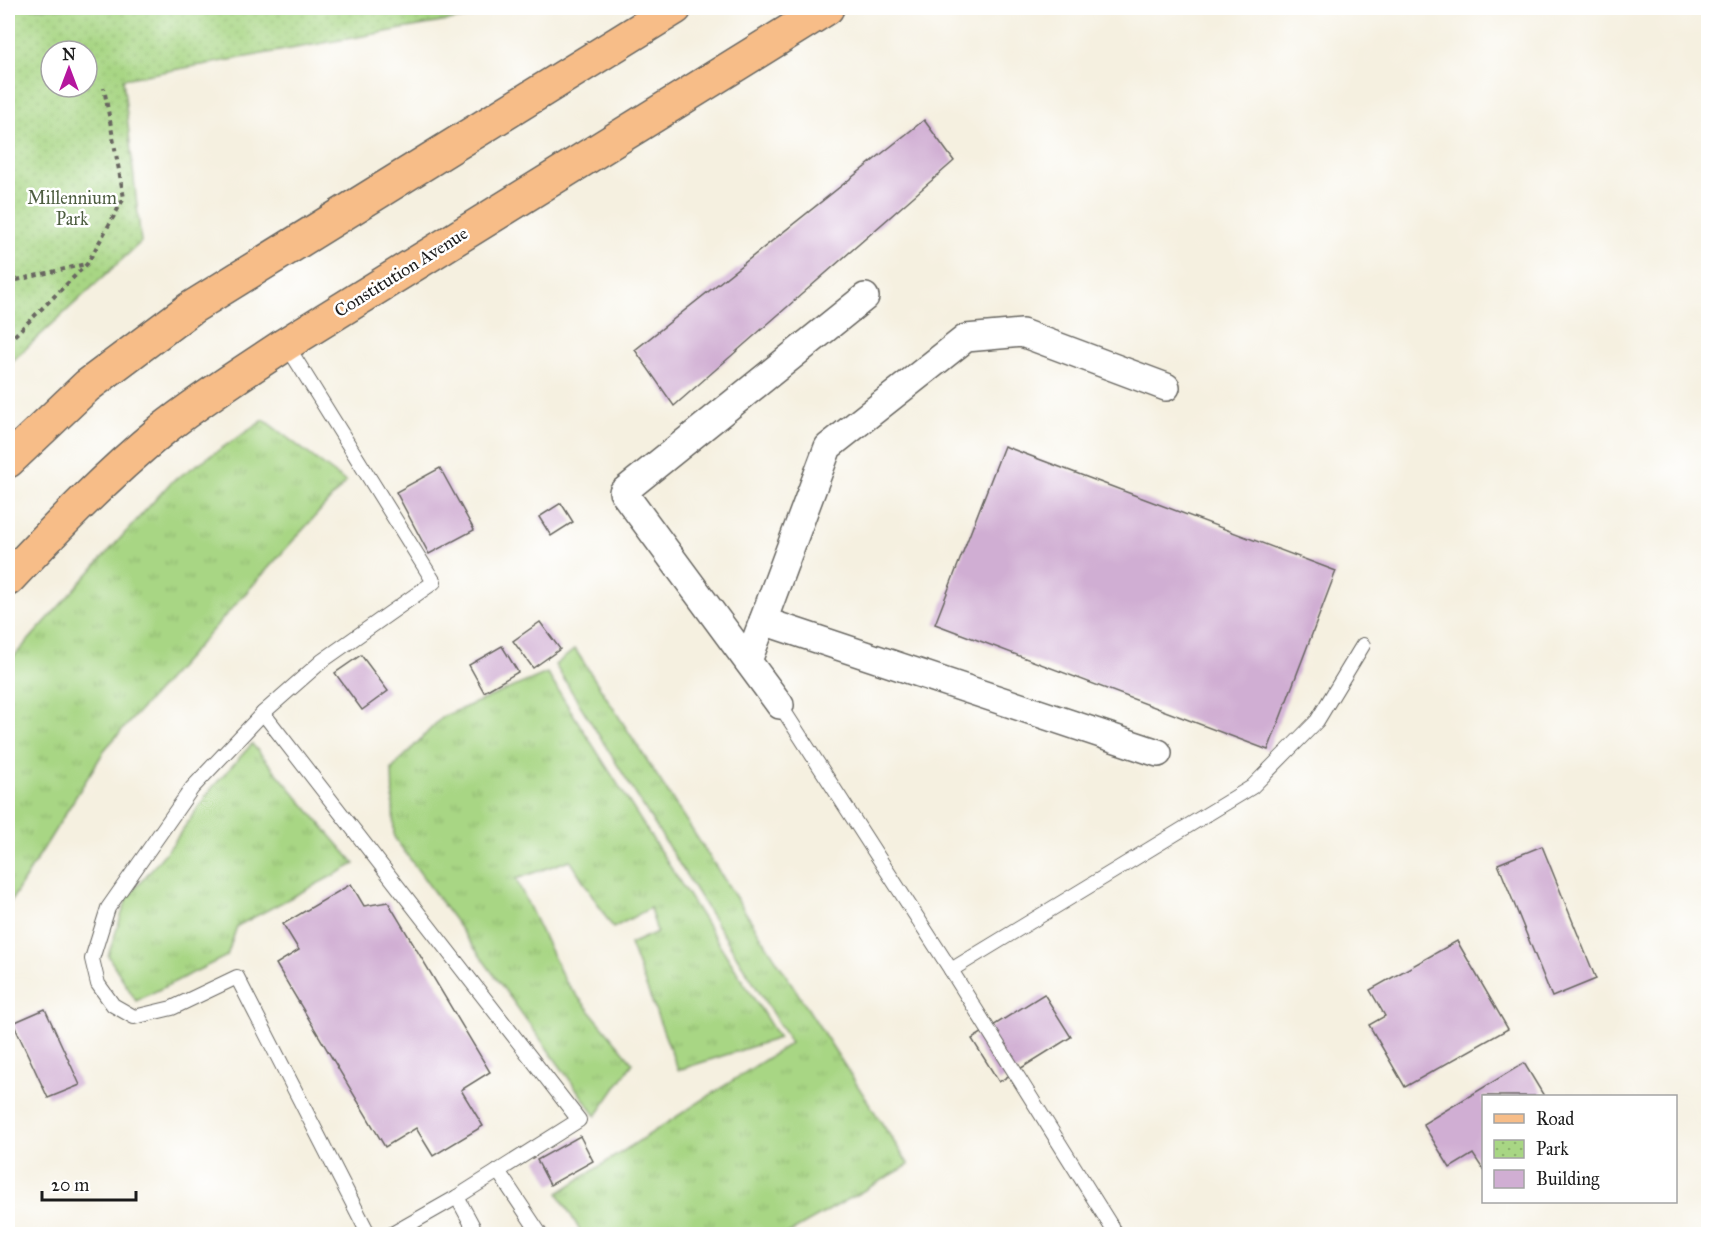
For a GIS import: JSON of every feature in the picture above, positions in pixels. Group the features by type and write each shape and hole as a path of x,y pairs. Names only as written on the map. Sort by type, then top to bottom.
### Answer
{"main road":[{"path":"8,461 87,386 191,308 675,8"},
{"name":"Constitution Avenue","path":"8,579 75,507 163,430 286,344 827,8"}],"street":[{"path":"780,705 623,492 865,297"},
{"path":"748,661 828,447 966,338 1022,333 1166,387"},
{"path":"763,621 1158,753"}],"lane":[{"path":"286,344 434,582 321,662 263,713 192,788 108,908 92,959 98,984 113,1005 134,1017 172,1008 237,977 368,1233 374,1234"},
{"path":"951,970 1252,787 1317,721 1363,645"},
{"path":"780,705 951,970 1116,1234"},
{"path":"263,713 579,1120 457,1197 392,1234"},
{"path":"498,1171 540,1234"},
{"path":"457,1197 477,1234"}],"path":[{"path":"8,342 87,264 124,198 104,88"},
{"path":"8,282 87,264"}],"green space":[{"name":"Millennium Park","path":"8,8 500,8 492,13 123,79 141,242 8,365"},
{"path":"264,420 346,482 106,748 8,906 8,663 171,482"},
{"path":"575,649 909,1165 787,1234 582,1234 558,1193 791,1043 555,665"},
{"path":"547,673 779,1038 678,1070 630,944 657,932 650,908 613,928 570,860 516,879 565,981 633,1063 596,1116 394,837 392,769 442,717"},
{"path":"252,744 355,864 237,926 227,956 136,1001 108,956 127,898 172,845 211,789"}],"building":[{"path":"924,120 954,161 674,406 635,350"},
{"path":"1004,446 1336,571 1268,750 935,624"},
{"path":"440,468 474,530 429,554 396,492"},
{"path":"561,503 573,522 551,536 539,517"},
{"path":"540,622 560,649 533,668 513,641"},
{"path":"502,646 518,672 484,692 469,665"},
{"path":"361,655 388,691 362,710 335,673"},
{"path":"1542,846 1596,979 1552,997 1498,864"},
{"path":"351,884 364,906 388,902 490,1072 461,1090 483,1126 433,1156 416,1128 385,1147 276,964 299,950 283,924"},
{"path":"1457,941 1508,1029 1405,1087 1369,1025 1385,1016 1370,990"},
{"path":"1044,994 1071,1037 999,1082 972,1039"},
{"path":"45,1009 80,1085 48,1098 13,1023"},
{"path":"1524,1063 1543,1095 1482,1095 1482,1168 1473,1154 1450,1168 1423,1124"},
{"path":"580,1136 593,1161 550,1185 537,1160"}]}
